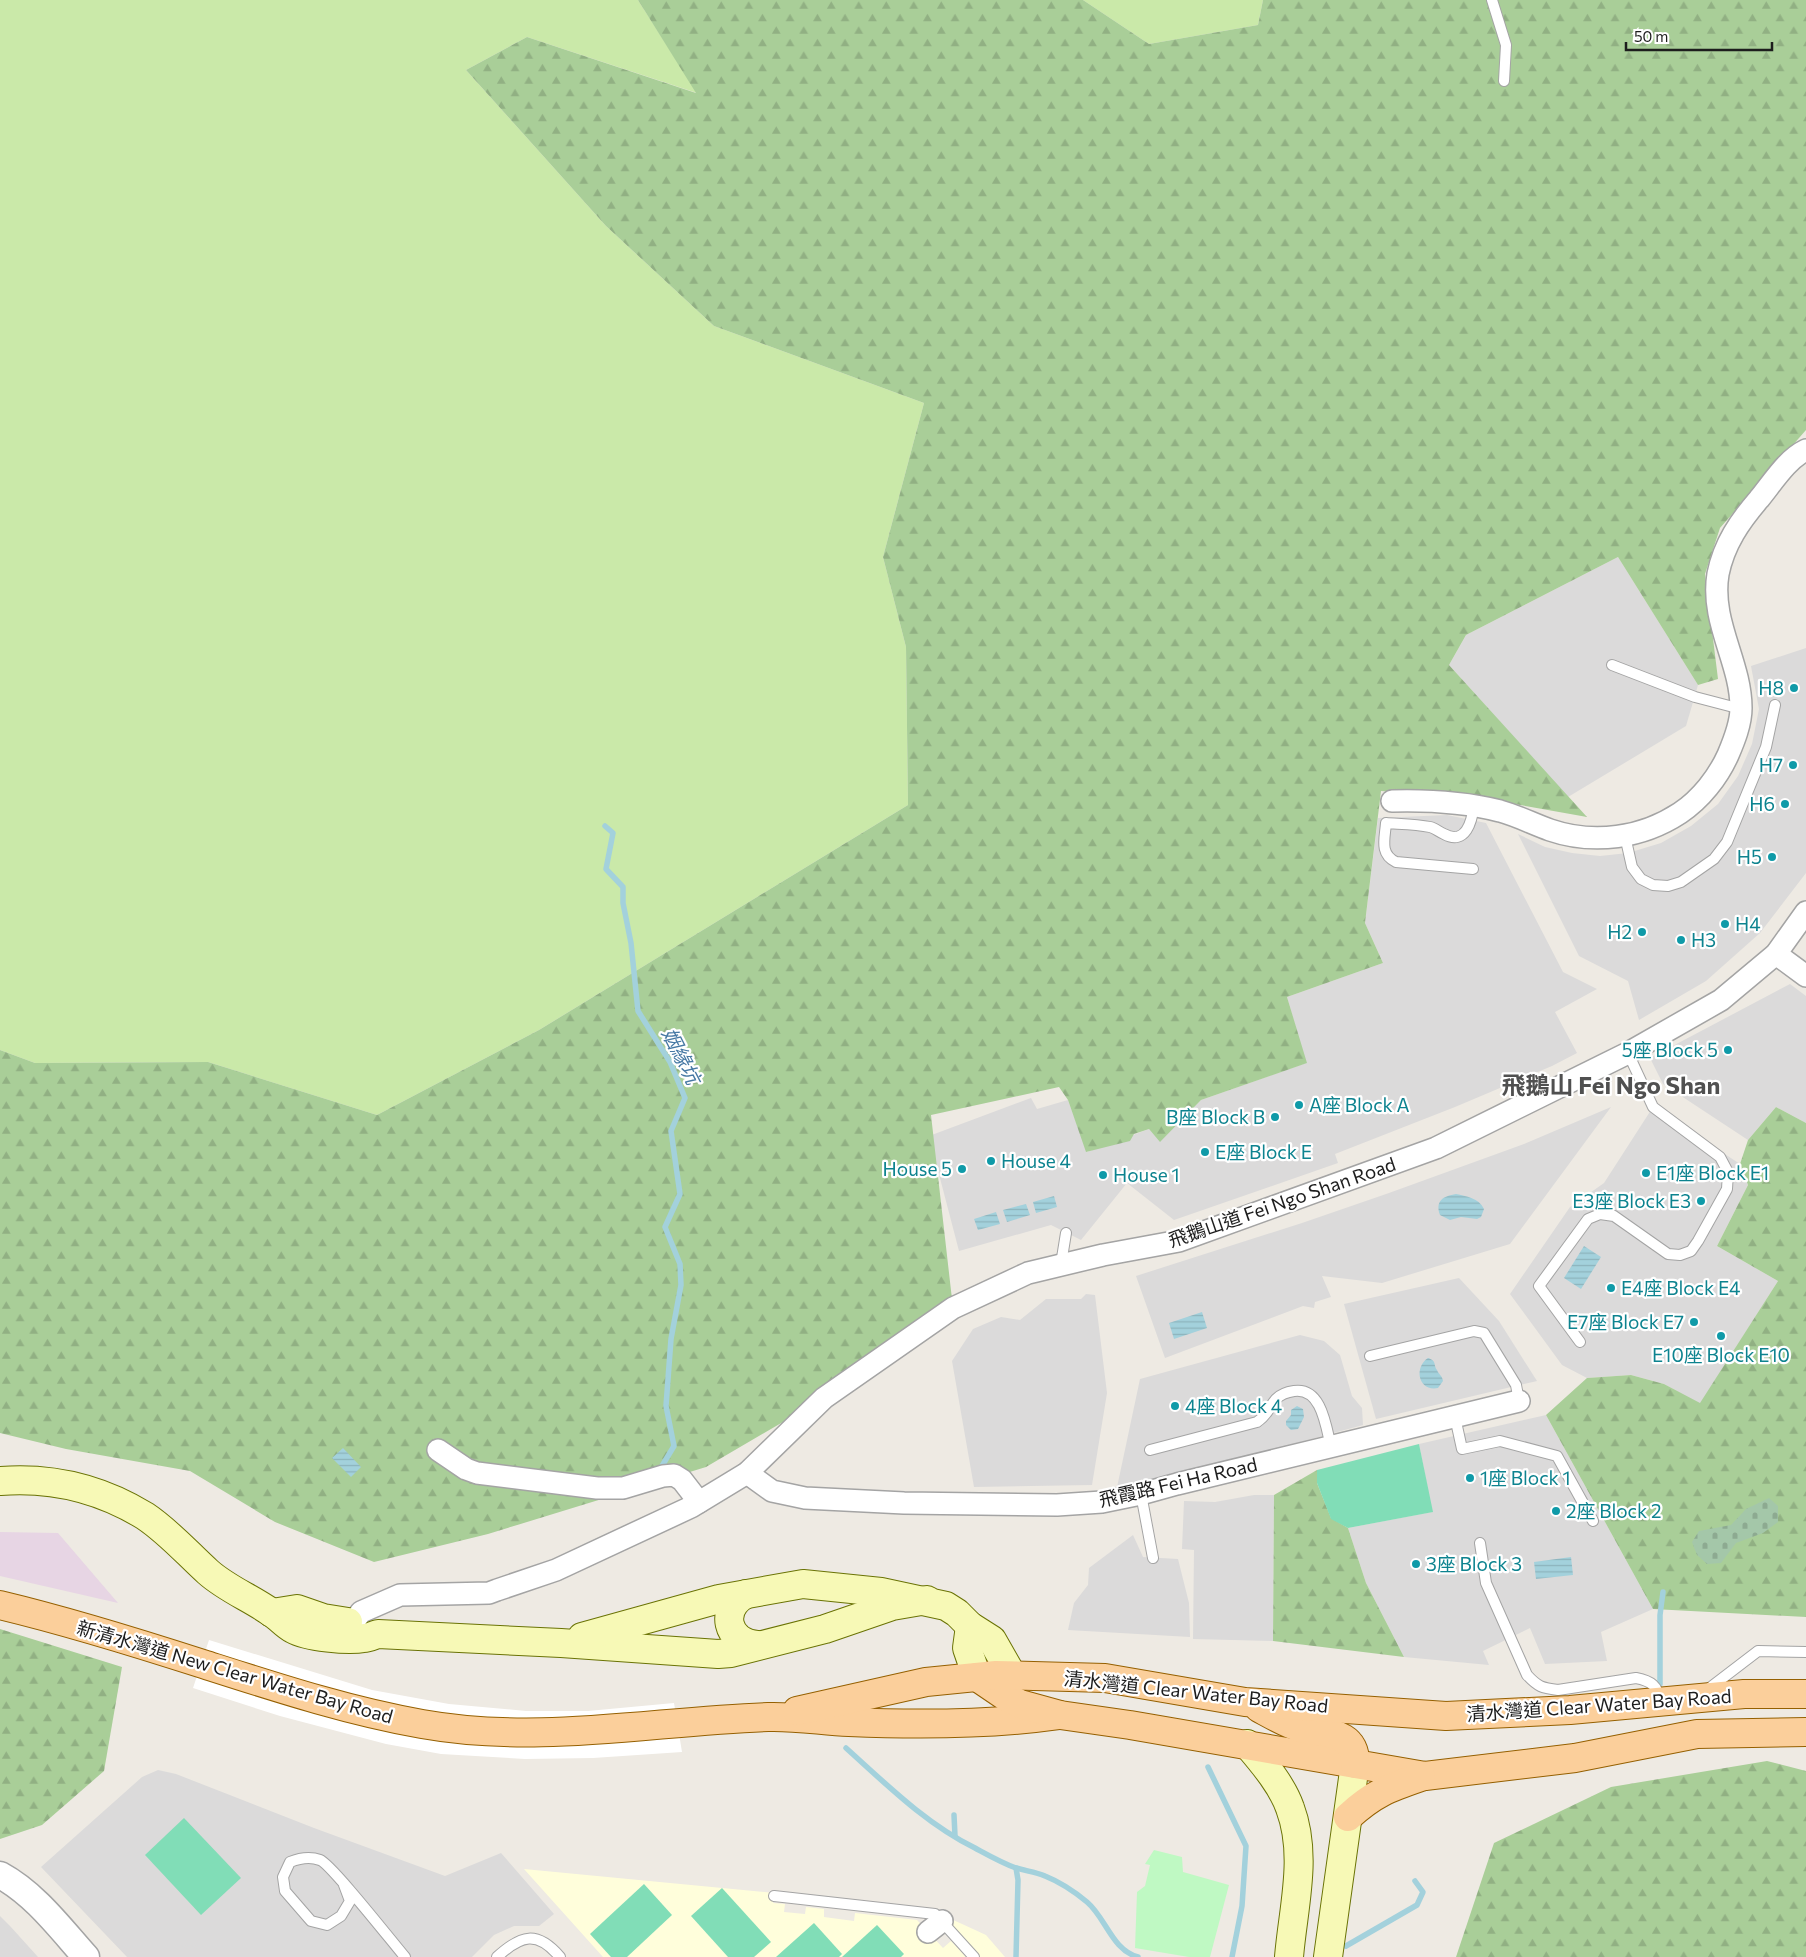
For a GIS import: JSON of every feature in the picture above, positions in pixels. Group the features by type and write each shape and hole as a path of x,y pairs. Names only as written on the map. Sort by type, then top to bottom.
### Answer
{"main road":[{"path":"0,1481 22,1479 65,1484 86,1489 123,1504 160,1527 209,1573 239,1595 272,1612 293,1629 325,1636 367,1626 378,1634 561,1643 718,1654 731,1653 825,1629 892,1606 927,1600"},
{"path":"561,1643 719,1599 803,1584 881,1592 941,1604 951,1609 970,1626 992,1640 1012,1675"},
{"path":"746,1594 735,1601 732,1606 729,1618 730,1624 737,1638 743,1642 757,1645"},
{"name":"新清水灣道 New Clear Water Bay Road","path":"0,1605 321,1700 421,1724 465,1729 524,1732 591,1731 771,1716 926,1682 1012,1675"},
{"path":"970,1626 967,1648 977,1677 1004,1696 1020,1704 1060,1716"},
{"name":"清水灣道 Clear Water Bay Road","path":"1012,1675 1105,1678 1245,1702 1446,1716 1570,1710 1744,1694 1806,1694"},
{"path":"1245,1702 1300,1728 1340,1736 1348,1742 1355,1754 1348,1817 1329,1944"},
{"name":"新清水灣道 New Clear Water Bay Road","path":"771,1716 848,1722 942,1725 1020,1721 1060,1716"},
{"name":"清水灣道 Clear Water Bay Road","path":"1060,1716 1247,1744 1425,1776 1575,1758 1698,1734 1806,1732"},
{"path":"1247,1744 1262,1762 1290,1806 1296,1827 1299,1845 1299,1871 1291,1925 1289,1957"},
{"path":"1348,1817 1364,1802 1387,1788 1425,1776"}],"street":[{"path":"1392,801 1447,801 1474,805 1501,811 1551,830 1575,836 1600,838 1625,836 1654,827 1681,812 1705,792 1726,760 1735,739 1741,708 1738,685 1721,623 1717,599 1718,575 1724,552 1735,530 1792,459 1806,450"},
{"name":"飛鵝山道 Fei Ngo Shan Road","path":"350,1631 361,1612 400,1595 489,1592 556,1570 699,1502 746,1472 824,1398 953,1308 1028,1273 1061,1264 1179,1241 1436,1148 1628,1053 1721,1000 1776,954 1806,912"},
{"path":"1776,954 1806,976"},
{"name":"飛霞路 Fei Ha Road","path":"746,1472 772,1491 805,1498 904,1503 1056,1505 1102,1502 1519,1401"},
{"path":"438,1450 466,1469 477,1473 598,1488 622,1488 662,1476 674,1475 682,1480 699,1502"},
{"path":"0,1875 12,1881 39,1904 86,1957"}],"lane":[{"path":"1492,0 1506,45 1504,81"},
{"path":"1612,665 1695,697 1741,708"},
{"path":"1625,836 1632,868 1640,879 1653,885 1668,886 1681,882 1714,858 1726,842 1766,747 1775,705"},
{"path":"1473,869 1396,862 1385,854 1384,847 1386,823 1430,827 1451,837 1458,836 1470,827 1474,805"},
{"path":"1580,1342 1539,1286 1588,1219 1600,1214 1614,1216 1668,1254 1680,1255 1691,1251 1727,1189 1728,1172 1720,1157 1653,1107 1628,1053"},
{"path":"1061,1264 1066,1232"},
{"path":"1370,1356 1474,1331 1484,1333 1516,1385 1519,1401"},
{"path":"1150,1450 1257,1422 1266,1416 1277,1398 1286,1392 1297,1390 1308,1393 1316,1401 1332,1447"},
{"path":"1455,1417 1462,1449 1500,1441 1557,1456 1593,1521"},
{"path":"1141,1494 1153,1558"},
{"path":"1480,1544 1486,1583 1527,1675 1536,1685 1546,1689 1558,1690 1636,1678 1649,1680 1658,1689 1661,1701"},
{"path":"1696,1698 1758,1651 1806,1652"},
{"path":"344,1885 350,1901 341,1916 327,1925 311,1921 285,1891 283,1877 290,1862 305,1857 322,1860 344,1885 405,1957"},
{"path":"774,1896 935,1914 935,1926 974,1957"},
{"path":"497,1957 512,1944 528,1938 545,1942 560,1957"}],"shaded area":[{"path":"1618,557 1698,685 1686,726 1568,797 1449,665 1466,635"},
{"path":"1806,648 1806,873 1760,933 1706,981 1639,1020 1628,981 1579,956 1518,834 1545,847 1572,853 1600,856 1628,853 1661,843 1691,826 1718,804 1738,776 1752,744 1759,709 1751,666"},
{"path":"1447,815 1486,823 1563,972 1597,989 1555,1012 1577,1053 1552,1066 1455,1107 1335,1154 1338,1163 1174,1220 1127,1183 1081,1240 1051,1225 959,1251 929,1136 1031,1098 1037,1109 1068,1100 1087,1152 1149,1129 1160,1141 1201,1100 1306,1063 1287,997 1383,963 1365,923 1378,818"},
{"path":"1790,984 1806,996 1806,1123 1776,1107 1748,1140 1663,1084 1650,1058"},
{"path":"1611,1107 1510,1244 1382,1283 1322,1276 1331,1297 1315,1302 1314,1308 1303,1306 1165,1358 1136,1276 1389,1193 1524,1144"},
{"path":"1653,1107 1740,1164 1748,1185 1717,1246 1778,1281 1700,1404 1664,1384 1631,1375 1587,1378 1562,1365 1510,1294 1570,1207 1604,1183"},
{"path":"1459,1278 1499,1321 1537,1381 1376,1419 1344,1304"},
{"path":"1086,1294 1095,1295 1107,1393 1092,1485 974,1487 952,1361 973,1329 1001,1317 1020,1320 1046,1299 1081,1299"},
{"path":"1300,1335 1324,1341 1340,1355 1352,1396 1362,1408 1363,1425 1116,1492 1140,1379"},
{"path":"1546,1415 1653,1609 1601,1632 1607,1661 1545,1664 1530,1628 1483,1651 1489,1665 1404,1657 1366,1583 1348,1528 1432,1512 1419,1444"},
{"path":"1254,1495 1274,1495 1273,1641 1193,1639 1194,1550 1182,1549 1184,1501 1215,1502"},
{"path":"0,1532 58,1533 118,1603 0,1576"},
{"path":"1133,1535 1143,1557 1178,1559 1189,1603 1190,1637 1068,1630 1074,1603 1088,1585 1089,1568"},
{"path":"158,1770 176,1774 314,1828 445,1876 501,1853 554,1914 539,1926 514,1926 494,1935 472,1957 127,1957 41,1867 142,1777"},
{"path":"524,1869 774,1893 773,1903 785,1904 784,1912 805,1914 806,1907 824,1909 824,1917 854,1921 855,1913 917,1920 943,1948 951,1941 966,1957 603,1957"},
{"path":"0,1916 10,1926 38,1957 0,1957"},
{"path":"949,1918 986,1935 1005,1957 976,1957 945,1921"}],"green space":[{"path":"0,0 638,0 697,93 527,37 466,70 606,226 714,326 924,403 883,557 906,647 908,805 539,1030 377,1115 208,1062 35,1063 0,1050"},
{"path":"638,0 1083,0 1149,44 1258,25 1263,0 1806,0 1806,430 1720,528 1705,574 1718,679 1698,685 1618,557 1466,635 1449,665 1587,817 1492,800 1381,791 1365,923 1383,963 1287,997 1307,1063 1201,1100 1160,1142 1149,1129 1134,1134 1130,1141 1086,1152 1068,1100 1059,1087 931,1115 953,1308 824,1398 706,1467 488,1534 374,1562 275,1522 190,1471 66,1449 0,1433 0,1050 35,1063 208,1062 377,1115 539,1030 908,805 906,647 883,557 924,403 714,326 606,226 466,70 527,37 696,93"},
{"path":"1083,0 1263,0 1258,25 1149,44"},
{"path":"1776,1107 1806,1123 1806,1617 1653,1609 1546,1415 1587,1378 1631,1375 1664,1384 1700,1403 1778,1281 1717,1246 1748,1185 1740,1164 1748,1140"},
{"path":"1419,1444 1433,1512 1348,1528 1331,1519 1317,1483 1317,1470"},
{"path":"1317,1470 1317,1483 1331,1518 1348,1528 1366,1583 1404,1657 1273,1641 1274,1495"},
{"path":"1769,1498 1778,1506 1778,1522 1763,1533 1736,1543 1721,1563 1707,1564 1697,1555 1692,1542 1699,1531 1731,1525 1746,1509"},
{"path":"0,1629 122,1667 104,1771 42,1825 0,1839"},
{"path":"1767,1761 1806,1771 1806,1957 1456,1957 1494,1843 1611,1787"},
{"path":"184,1818 241,1878 201,1915 145,1855"},
{"path":"1154,1850 1182,1857 1183,1872 1229,1885 1210,1957 1189,1957 1135,1948 1137,1892 1145,1886 1150,1865 1145,1864"},
{"path":"644,1884 672,1915 627,1957 611,1957 590,1934"},
{"path":"722,1888 771,1942 754,1957 728,1957 691,1916"},
{"path":"814,1923 842,1954 839,1957 776,1957"},
{"path":"877,1925 904,1954 901,1957 842,1957"}],"water":[{"path":"1456,1194 1479,1202 1484,1209 1481,1217 1477,1219 1461,1217 1450,1220 1440,1215 1439,1203 1441,1200"},
{"path":"1054,1196 1057,1207 1036,1213 1033,1202"},
{"path":"1026,1204 1030,1215 1007,1222 1003,1210"},
{"path":"996,1212 1000,1224 978,1230 974,1219"},
{"path":"1584,1246 1601,1257 1581,1289 1564,1278"},
{"path":"1202,1312 1207,1328 1174,1339 1169,1323"},
{"path":"1428,1358 1434,1362 1443,1379 1438,1388 1426,1386 1420,1378 1423,1362"},
{"path":"1297,1406 1303,1409 1304,1417 1298,1429 1291,1430 1286,1425 1286,1421 1291,1415 1291,1410"},
{"path":"343,1448 361,1467 351,1477 332,1458"},
{"path":"1571,1557 1573,1575 1536,1579 1534,1562"}],"pier":[{"path":"209,1640 372,1690 449,1704 526,1711 588,1711 674,1703 682,1752 593,1758 525,1759 441,1754 386,1744 280,1716 193,1688"}],"waterway":[{"name":"姻緣坑","path":"605,826 613,833 606,869 623,887 623,903 631,943 638,1011 670,1062 685,1098 671,1131 680,1194 665,1227 680,1264 681,1285 671,1339 666,1406 674,1446 659,1471"},
{"path":"1660,1684 1660,1615 1663,1592"},
{"path":"846,1748 923,1815 957,1838 1006,1864 1038,1873 1062,1884 1094,1909 1115,1941 1122,1948 1138,1957"},
{"path":"1208,1767 1246,1846 1242,1906 1232,1957"},
{"path":"954,1815 955,1836"},
{"path":"1016,1868 1018,1880 1016,1957"},
{"path":"1346,1946 1417,1905 1423,1892 1415,1881"}],"place":[{"name":"H8","path":"1794,688"},
{"name":"H7","path":"1793,765"},
{"name":"H6","path":"1785,804"},
{"name":"H5","path":"1772,857"},
{"name":"H4","path":"1725,924"},
{"name":"H2","path":"1642,932"},
{"name":"H3","path":"1681,940"},
{"name":"5座 Block 5","path":"1728,1050"},
{"name":"A座 Block A","path":"1299,1105"},
{"name":"B座 Block B","path":"1275,1117"},
{"name":"E座 Block E","path":"1205,1152"},
{"name":"House 4","path":"991,1161"},
{"name":"House 5","path":"962,1169"},
{"name":"E1座 Block E1","path":"1646,1173"},
{"name":"House 1","path":"1103,1175"},
{"name":"E3座 Block E3","path":"1701,1201"},
{"name":"E4座 Block E4","path":"1611,1288"},
{"name":"E7座 Block E7","path":"1694,1322"},
{"name":"E10座 Block E10","path":"1721,1336"},
{"name":"4座 Block 4","path":"1175,1406"},
{"name":"1座 Block 1","path":"1470,1478"},
{"name":"2座 Block 2","path":"1556,1511"},
{"name":"3座 Block 3","path":"1416,1564"}],"district":[{"name":"飛鵝山 Fei Ngo Shan","path":"1611,1086"}]}
